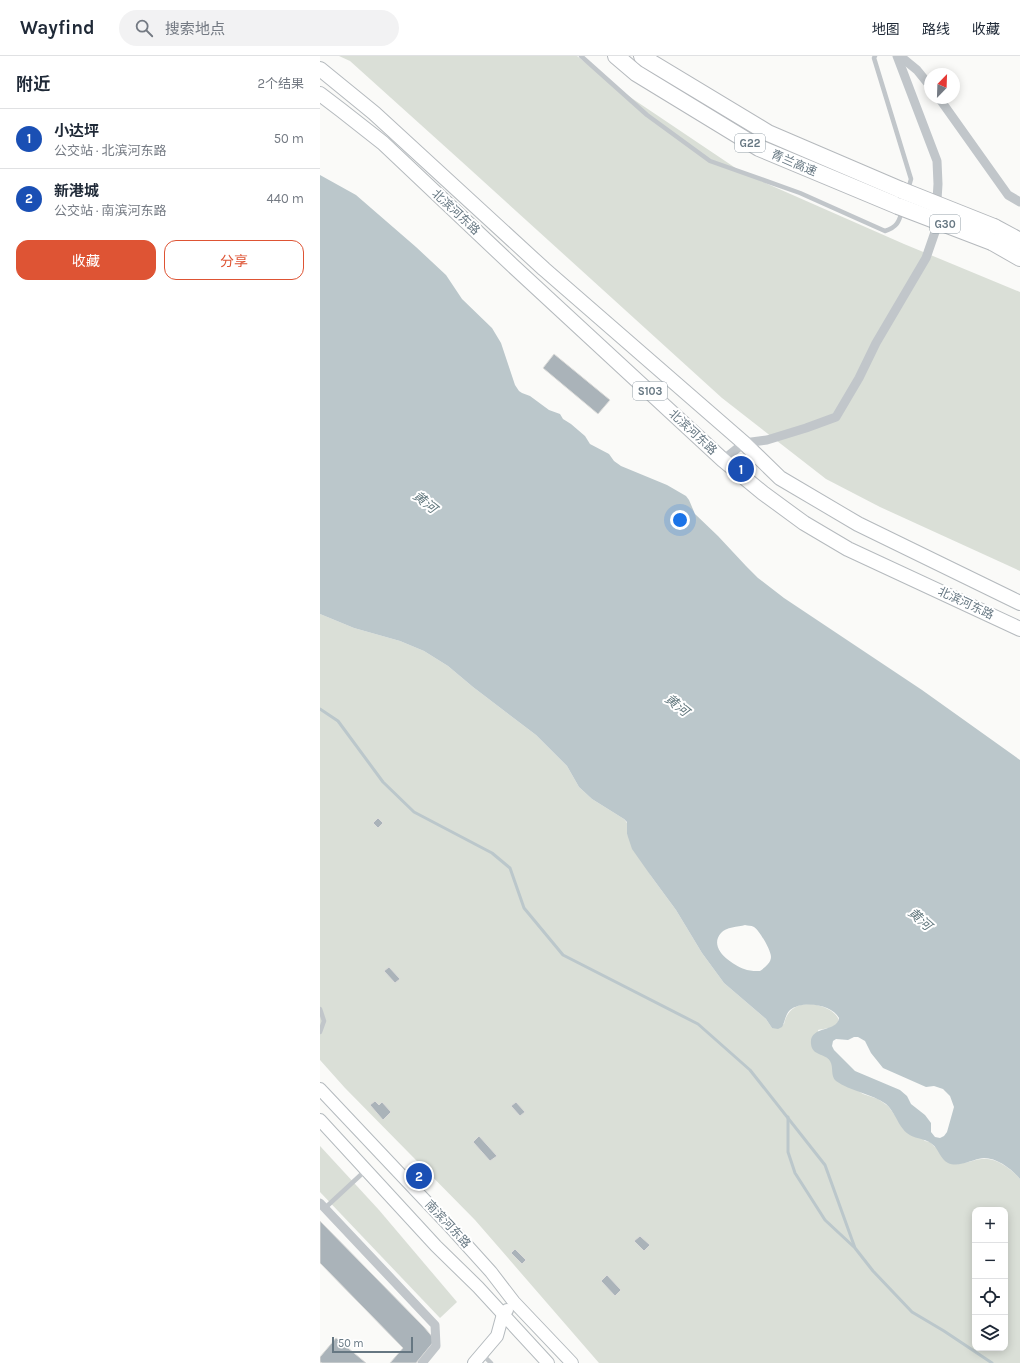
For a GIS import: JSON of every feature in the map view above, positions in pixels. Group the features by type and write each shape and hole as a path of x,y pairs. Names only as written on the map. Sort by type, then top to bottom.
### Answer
{"highway":[{"name":"青兰高速","path":"616,56 636,73 759,148 898,206"},
{"name":"青兰高速","path":"642,56 768,133 901,190"},
{"name":"G30","path":"901,190 993,234 1020,258"},
{"name":"G30","path":"898,206 1020,241"}],"main road":[{"name":"北滨河东路","path":"320,69 374,114 544,269 744,443 780,478 858,524 1020,604"},
{"name":"北滨河东路","path":"320,94 383,144 723,460 783,509 826,537 870,560 1020,629"},
{"name":"南滨河东路","path":"320,1089 454,1230 491,1272 514,1302 572,1363"},
{"name":"南滨河东路","path":"320,1120 436,1246 478,1287 548,1363"},
{"path":"478,1358 497,1336 503,1314 514,1302"}],"street":[{"path":"723,460 744,443 767,440 836,417 876,342 926,258 935,232 938,184 937,161 897,56"},
{"path":"900,56 917,70 924,79"},
{"path":"943,104 1008,195 1020,202"},
{"path":"322,1206 435,1325 436,1346 422,1363"}],"lane":[{"path":"581,56 647,116 710,161 800,193 885,231 891,229 899,222 911,179 874,58 876,56"},
{"path":"320,1009 324,1021 320,1032"},
{"path":"322,1206 366,1170"},
{"path":"478,1358 491,1363"}],"shaded area":[{"path":"339,56 577,56 624,93 743,173 904,244 1020,292 1020,571 880,507 826,479 722,398 350,61"},
{"path":"320,614 354,628 400,641 424,651 448,666 536,735 567,766 579,787 592,799 624,819 627,823 627,834 651,876 676,910 702,953 724,983 766,1019 772,1028 784,1024 789,1012 798,1006 808,1004 819,1005 828,1009 835,1014 838,1020 836,1025 830,1028 818,1030 825,1056 831,1061 833,1067 833,1075 863,1094 878,1099 888,1106 894,1114 925,1141 930,1142 935,1147 964,1163 980,1159 992,1160 1003,1164 1017,1175 1020,1179 1020,1363 599,1363 475,1220 345,1088 320,1060"},
{"path":"320,1146 379,1210 457,1302 440,1318 320,1192"}],"water":[{"name":"黄河","path":"320,175 356,195 446,275 462,299 492,328 501,343 515,385 519,391 530,396 549,410 560,414 563,419 585,436 590,444 609,454 614,461 621,466 667,485 686,496 695,514 758,578 784,598 922,690 1020,760 1020,1179 1004,1165 989,1158 966,1163 948,1163 943,1159 932,1144 906,1133 886,1104 836,1081 833,1077 832,1066 828,1058 816,1053 811,1044 814,1034 818,1031 834,1026 837,1023 839,1018 830,1009 809,1004 795,1007 788,1012 782,1027 778,1029 772,1028 766,1019 724,983 702,953 676,910 632,849 627,834 627,822 592,799 579,787 567,766 536,735 448,666 424,651 400,641 354,628 320,614","holes":["745,925 752,926 759,932 769,950 771,957 770,961 760,971 747,970 735,965 724,956 717,945 718,939 723,931 729,928","858,1037 865,1041 871,1053 883,1068 926,1087 934,1086 943,1089 950,1096 954,1107 947,1132 944,1136 940,1138 935,1137 931,1132 931,1123 925,1115 911,1104 907,1096 900,1090 855,1071 834,1050 832,1046 833,1041 836,1039 848,1040"]}],"building":[{"path":"554,354 610,400 598,414 543,368"},
{"path":"378,818 383,823 378,828 373,823"},
{"path":"389,967 400,979 395,983 384,971"},
{"path":"375,1101 379,1105 382,1102 391,1112 383,1120 370,1105"},
{"path":"516,1102 525,1112 520,1116 511,1106"},
{"path":"479,1136 497,1156 490,1161 473,1142"},
{"path":"320,1221 435,1340 416,1363 390,1363 403,1348 320,1263"},
{"path":"640,1236 650,1245 644,1251 634,1241"},
{"path":"515,1249 526,1260 522,1264 511,1253"},
{"path":"607,1275 621,1290 615,1296 601,1281"},
{"path":"336,1338 366,1363 320,1362 320,1357"}],"waterway":[{"path":"320,709 338,721 383,782 414,812 492,853 510,868 524,908 563,955 698,1024 750,1070 825,1165 855,1248 873,1271 912,1312 992,1363"},
{"path":"788,1117 788,1152 795,1173 825,1220 854,1247"}],"place":[{"name":"小达坪","path":"741,469"},
{"name":"新港城","path":"419,1176"}]}
